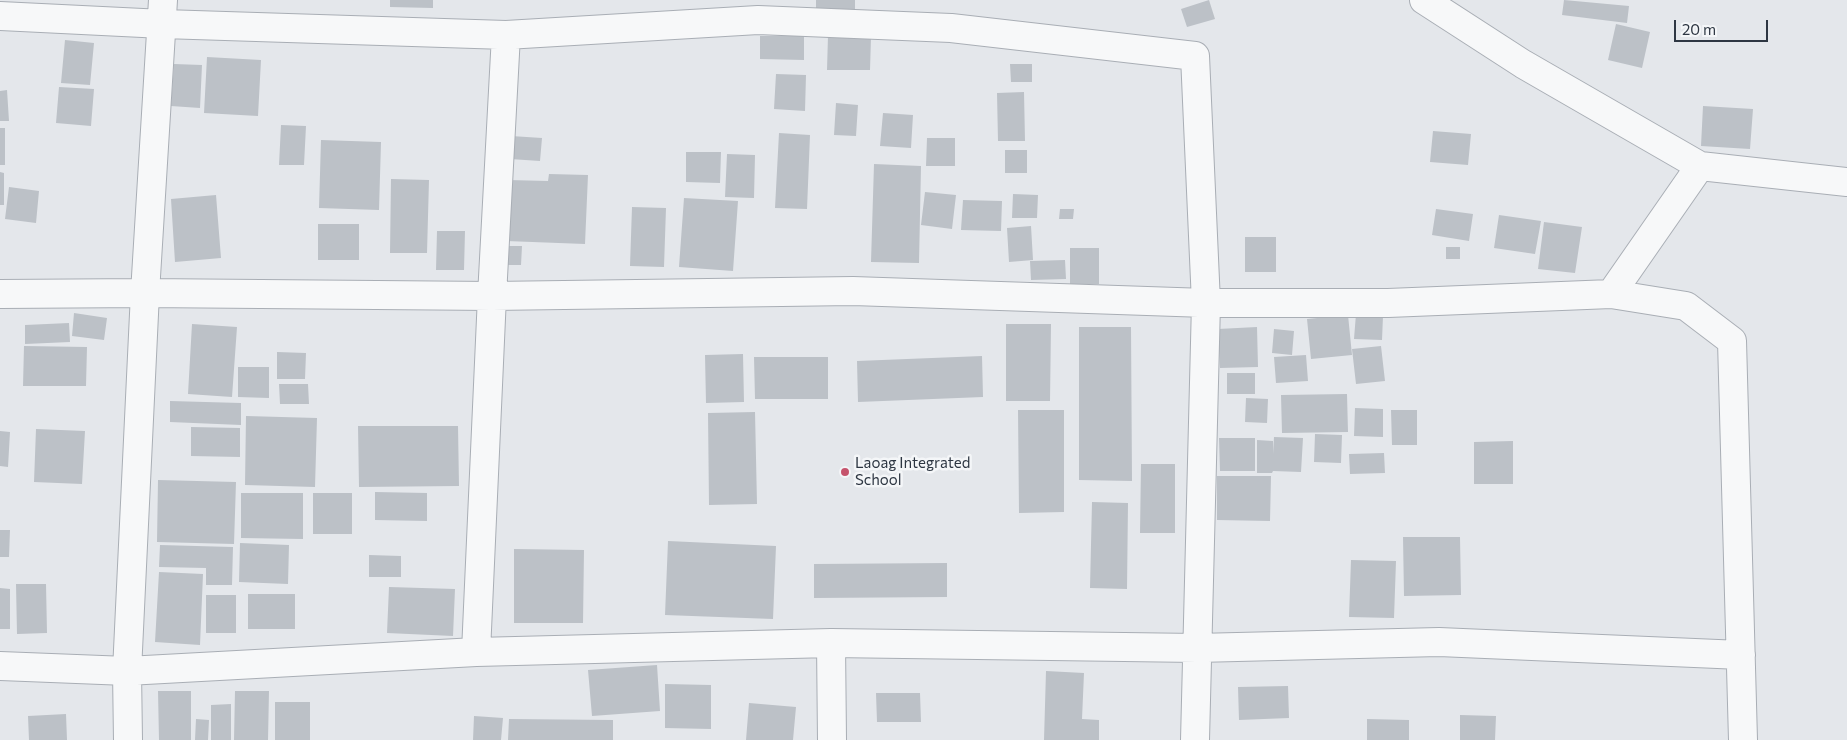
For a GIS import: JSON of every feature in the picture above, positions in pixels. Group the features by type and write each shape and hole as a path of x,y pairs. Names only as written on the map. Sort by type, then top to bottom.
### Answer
{"street":[{"path":"1424,0 1523,64 1700,166 1847,182"},
{"path":"0,16 163,12 506,35 758,20 951,28 1195,56 1206,303 1195,740"},
{"path":"128,740 127,670 146,293 163,12"},
{"path":"476,652 506,35"},
{"path":"1611,294 1700,166"},
{"path":"0,294 146,293 492,296 853,291 1206,303 1388,303 1611,294 1686,306 1732,341 1743,740"},
{"path":"0,666 127,670 476,652 831,643 1197,648 1439,642 1741,655"},
{"path":"831,643 832,740"}],"building":[{"path":"390,0 433,0 433,8 390,7"},
{"path":"816,0 855,0 855,15 816,14"},
{"path":"1209,0 1215,19 1187,27 1181,9"},
{"path":"1564,0 1629,6 1627,23 1562,15"},
{"path":"1616,24 1650,32 1642,68 1608,60"},
{"path":"760,36 804,36 804,60 760,59"},
{"path":"828,36 871,37 870,70 827,70"},
{"path":"65,40 94,43 90,85 61,83"},
{"path":"207,57 261,60 258,116 204,113"},
{"path":"174,64 202,65 200,108 171,106"},
{"path":"1010,64 1032,64 1032,82 1011,82"},
{"path":"776,74 806,75 805,111 774,109"},
{"path":"59,87 94,89 91,126 56,123"},
{"path":"7,90 9,121 0,121 0,91"},
{"path":"1024,92 1025,141 998,141 997,93"},
{"path":"836,103 858,105 856,136 834,135"},
{"path":"1703,106 1753,109 1750,149 1701,146"},
{"path":"883,113 913,115 911,148 880,146"},
{"path":"281,125 306,126 304,165 279,165"},
{"path":"0,128 5,128 5,165 0,165"},
{"path":"1433,131 1471,134 1468,165 1430,162"},
{"path":"779,133 810,135 807,209 775,208"},
{"path":"511,136 542,138 540,161 510,159"},
{"path":"927,138 955,138 955,166 926,166"},
{"path":"321,140 381,142 379,210 319,208"},
{"path":"1005,150 1027,150 1027,173 1005,173"},
{"path":"686,152 721,152 720,183 686,182"},
{"path":"727,154 755,155 754,198 725,197"},
{"path":"874,164 921,166 919,263 871,262"},
{"path":"0,172 4,173 4,205 0,205"},
{"path":"549,174 588,175 585,244 506,241 508,180 548,181"},
{"path":"391,179 429,180 427,253 390,253"},
{"path":"9,187 39,191 36,223 5,219"},
{"path":"925,192 956,195 952,229 921,225"},
{"path":"1013,194 1038,195 1037,218 1012,218"},
{"path":"216,195 221,258 175,262 171,199"},
{"path":"684,198 738,201 733,271 679,267"},
{"path":"963,200 1002,201 1001,231 961,230"},
{"path":"632,207 666,208 664,267 630,266"},
{"path":"1060,209 1074,209 1073,219 1059,219"},
{"path":"1436,209 1473,214 1469,241 1432,235"},
{"path":"1499,215 1541,221 1535,254 1494,248"},
{"path":"1544,222 1582,227 1575,273 1538,269"},
{"path":"318,224 359,224 359,260 318,260"},
{"path":"1031,226 1033,260 1009,262 1007,228"},
{"path":"437,231 465,231 464,270 436,270"},
{"path":"1245,237 1276,237 1276,272 1245,272"},
{"path":"504,246 522,246 521,265 504,265"},
{"path":"1446,247 1460,247 1460,259 1446,259"},
{"path":"1070,248 1099,248 1099,284 1070,284"},
{"path":"1065,260 1066,279 1031,280 1030,261"},
{"path":"74,313 107,318 104,340 72,336"},
{"path":"1356,314 1383,316 1382,340 1354,339"},
{"path":"1348,315 1352,355 1311,359 1307,319"},
{"path":"69,323 70,342 25,344 25,325"},
{"path":"192,324 237,327 232,397 188,394"},
{"path":"1006,324 1051,324 1050,401 1006,401"},
{"path":"1079,327 1131,327 1132,481 1079,480"},
{"path":"1257,327 1258,367 1220,368 1218,329"},
{"path":"1274,329 1294,331 1292,355 1272,353"},
{"path":"24,346 87,347 86,386 23,386"},
{"path":"1381,346 1385,381 1356,384 1352,349"},
{"path":"277,352 306,353 305,379 277,379"},
{"path":"743,354 744,402 706,403 705,355"},
{"path":"1306,355 1308,381 1276,383 1274,357"},
{"path":"982,356 983,397 858,402 857,361"},
{"path":"754,357 828,357 828,399 755,399"},
{"path":"238,367 269,367 269,398 238,397"},
{"path":"1227,373 1255,373 1255,394 1227,394"},
{"path":"279,384 308,384 309,404 280,404"},
{"path":"1347,394 1348,432 1282,433 1281,395"},
{"path":"1246,398 1268,399 1267,423 1245,422"},
{"path":"170,401 241,403 241,425 170,422"},
{"path":"1355,408 1383,409 1383,437 1354,436"},
{"path":"1018,410 1064,410 1064,512 1019,513"},
{"path":"1391,410 1417,410 1417,445 1392,445"},
{"path":"755,412 757,504 709,505 708,413"},
{"path":"246,416 317,418 315,487 245,485"},
{"path":"358,426 458,426 459,486 359,487"},
{"path":"191,427 240,428 240,457 191,456"},
{"path":"36,429 85,431 82,484 34,482"},
{"path":"0,431 10,432 8,467 0,466"},
{"path":"1315,434 1342,435 1341,463 1314,462"},
{"path":"1274,437 1303,438 1301,472 1273,471 1272,473 1257,473 1257,440 1273,441 1273,454"},
{"path":"1219,438 1255,438 1255,471 1220,471"},
{"path":"1513,441 1513,484 1474,484 1474,442"},
{"path":"1384,453 1385,473 1350,474 1349,454"},
{"path":"1141,464 1175,464 1175,533 1140,533"},
{"path":"1217,476 1271,476 1270,521 1217,520"},
{"path":"158,480 236,482 234,544 157,542"},
{"path":"375,492 427,493 427,521 375,520"},
{"path":"241,493 303,493 303,539 241,538"},
{"path":"313,493 352,493 352,534 313,534"},
{"path":"1092,502 1128,503 1127,589 1090,588"},
{"path":"0,530 10,530 9,557 0,557"},
{"path":"1403,537 1460,537 1461,595 1404,596"},
{"path":"668,541 776,546 773,619 665,615"},
{"path":"240,543 289,545 288,584 239,582"},
{"path":"160,545 233,547 232,585 206,585 206,568 159,567"},
{"path":"514,549 584,550 583,623 514,623"},
{"path":"369,555 401,556 401,577 369,577"},
{"path":"1351,560 1396,561 1394,618 1349,617"},
{"path":"947,563 947,597 814,598 814,564"},
{"path":"159,572 203,574 200,645 155,642"},
{"path":"16,584 46,584 47,633 17,634"},
{"path":"389,587 455,589 453,636 387,633"},
{"path":"0,588 10,589 10,629 0,629"},
{"path":"248,594 295,594 295,629 248,629"},
{"path":"206,595 236,595 236,633 206,633"},
{"path":"657,665 660,711 592,716 588,670"},
{"path":"1046,671 1084,673 1082,719 1099,720 1099,740 1044,740"},
{"path":"665,684 711,685 711,729 665,728"},
{"path":"1288,686 1289,718 1239,720 1238,687"},
{"path":"158,691 191,691 191,740 159,740"},
{"path":"235,691 269,691 268,740 234,740"},
{"path":"876,693 920,693 921,722 877,722"},
{"path":"275,702 310,702 310,740 275,740"},
{"path":"749,703 796,707 793,740 746,740"},
{"path":"231,704 231,740 211,740 211,705"},
{"path":"66,714 67,740 29,740 28,716"},
{"path":"1460,715 1496,716 1495,740 1460,740"},
{"path":"474,716 503,718 501,740 473,740"},
{"path":"196,719 209,720 208,740 195,740"},
{"path":"509,719 613,720 613,740 508,740"},
{"path":"1367,719 1409,720 1409,740 1367,740"}],"place":[{"name":"Laoag Integrated School","path":"845,472"}]}
